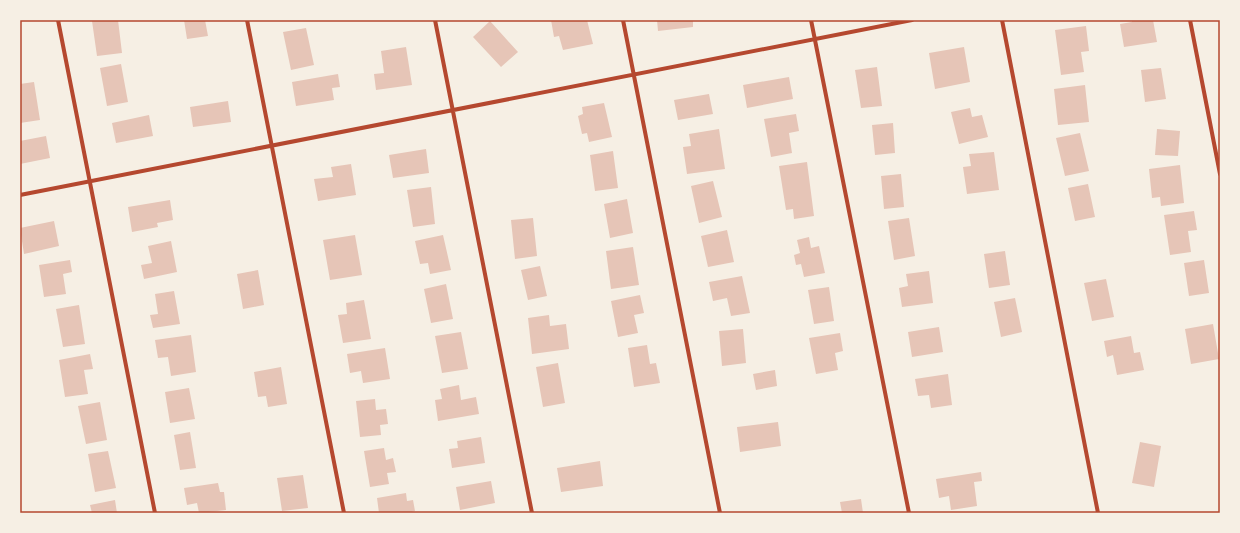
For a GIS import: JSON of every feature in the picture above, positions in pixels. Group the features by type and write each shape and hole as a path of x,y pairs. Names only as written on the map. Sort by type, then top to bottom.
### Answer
{"street":[{"path":"58,20 154,513"},
{"path":"247,20 344,513"},
{"path":"435,20 532,513"},
{"path":"623,20 720,513"},
{"path":"811,20 908,513"},
{"path":"20,195 912,20"},
{"path":"1002,20 1098,513"},
{"path":"1190,20 1220,174"}],"building":[{"path":"118,20 122,53 97,56 92,21"},
{"path":"184,20 205,20 208,36 187,39"},
{"path":"551,20 587,20 593,44 563,50 559,36 554,37"},
{"path":"657,20 693,20 693,27 658,31"},
{"path":"1132,20 1153,20 1157,42 1124,47 1120,24 1132,22"},
{"path":"490,21 518,52 501,67 473,37"},
{"path":"1086,26 1089,51 1081,52 1084,72 1061,75 1055,30"},
{"path":"306,28 314,65 291,70 283,32"},
{"path":"406,47 412,85 376,90 374,74 384,73 381,51"},
{"path":"964,47 970,82 935,89 929,53"},
{"path":"121,64 128,102 107,106 100,68"},
{"path":"877,67 882,106 861,108 855,70"},
{"path":"1161,68 1166,99 1145,102 1141,70"},
{"path":"338,74 340,87 332,88 334,100 296,106 292,82"},
{"path":"789,77 793,99 747,108 743,85"},
{"path":"34,82 40,120 20,123 20,84"},
{"path":"1085,85 1089,122 1058,125 1054,89"},
{"path":"709,94 713,114 678,120 674,100"},
{"path":"228,101 231,122 193,127 190,107"},
{"path":"604,103 612,137 589,142 587,133 582,134 578,116 583,114 582,107"},
{"path":"970,108 972,117 982,115 988,137 959,144 951,112"},
{"path":"796,114 799,131 789,133 792,153 771,157 764,119"},
{"path":"149,115 153,136 116,143 112,123"},
{"path":"893,123 895,153 875,155 872,125"},
{"path":"719,129 725,169 687,174 683,147 691,146 689,134"},
{"path":"1157,129 1180,131 1178,156 1155,155"},
{"path":"1080,133 1089,171 1065,176 1056,138"},
{"path":"46,136 50,158 20,164 20,141"},
{"path":"426,149 429,173 393,178 389,155"},
{"path":"613,151 618,188 595,191 590,155"},
{"path":"994,152 999,190 967,194 963,167 971,166 969,154"},
{"path":"807,162 814,216 794,219 793,209 786,210 779,166"},
{"path":"351,164 356,195 318,201 314,179 333,177 331,167"},
{"path":"1180,165 1184,203 1161,206 1160,197 1152,198 1149,169"},
{"path":"901,174 904,207 884,209 881,176"},
{"path":"713,181 722,217 699,223 691,186"},
{"path":"1088,184 1095,217 1075,221 1068,188"},
{"path":"431,187 435,224 413,227 407,190"},
{"path":"627,199 633,233 610,238 604,204"},
{"path":"170,200 173,220 157,223 158,227 132,232 128,207"},
{"path":"1194,211 1197,230 1188,231 1191,252 1170,255 1164,215"},
{"path":"533,218 537,256 515,259 511,220"},
{"path":"909,218 915,256 894,260 888,221"},
{"path":"54,221 59,246 24,254 20,228"},
{"path":"727,230 734,262 708,267 701,236"},
{"path":"355,235 362,275 330,280 323,240"},
{"path":"443,235 451,270 430,274 428,263 420,264 415,241"},
{"path":"809,237 811,248 819,246 825,273 804,277 801,264 796,265 794,255 800,253 797,240"},
{"path":"171,241 177,272 144,279 141,265 152,263 148,246"},
{"path":"633,247 639,285 611,289 606,251"},
{"path":"1005,251 1010,285 989,288 984,254"},
{"path":"70,260 72,272 63,274 66,294 44,297 39,265"},
{"path":"1204,260 1209,293 1189,296 1184,263"},
{"path":"540,266 547,296 528,300 521,270"},
{"path":"258,270 264,305 243,309 237,274"},
{"path":"929,271 933,303 902,307 899,288 908,286 906,274"},
{"path":"742,276 750,313 731,316 727,298 713,301 709,282"},
{"path":"1106,279 1114,317 1092,321 1084,283"},
{"path":"446,284 453,319 431,323 424,289"},
{"path":"829,287 834,321 814,324 808,290"},
{"path":"174,291 180,324 153,328 150,315 158,314 155,294"},
{"path":"640,295 644,313 634,315 638,333 618,337 611,301"},
{"path":"1015,298 1022,332 1001,337 994,302"},
{"path":"364,300 371,339 343,343 338,315 347,314 346,303"},
{"path":"79,305 85,344 63,347 56,309"},
{"path":"549,315 550,326 566,324 569,349 532,354 528,318"},
{"path":"1213,324 1219,359 1191,364 1185,329"},
{"path":"939,327 943,352 912,357 908,332"},
{"path":"743,329 746,363 722,366 719,331"},
{"path":"461,332 468,369 442,373 435,336"},
{"path":"840,333 843,351 835,353 838,370 816,374 809,338"},
{"path":"191,335 196,372 171,376 168,357 158,358 155,340"},
{"path":"1131,336 1134,353 1140,352 1144,370 1117,375 1113,355 1107,357 1104,341"},
{"path":"647,345 650,364 656,363 660,383 634,387 628,348"},
{"path":"385,348 390,379 363,383 361,371 350,373 347,354"},
{"path":"90,354 93,369 84,370 88,394 65,397 59,360"},
{"path":"558,363 565,403 543,407 536,367"},
{"path":"281,367 287,404 268,407 266,396 258,397 254,372"},
{"path":"775,370 777,386 756,390 753,374"},
{"path":"948,374 952,405 931,408 929,395 918,396 915,379"},
{"path":"459,385 461,400 476,397 479,414 438,421 435,400 442,399 440,389"},
{"path":"189,388 195,419 170,423 165,392"},
{"path":"375,399 376,410 386,409 388,424 380,425 381,435 360,437 356,401"},
{"path":"100,402 107,440 86,444 78,406"},
{"path":"778,422 781,446 740,452 737,427"},
{"path":"190,432 196,468 180,470 174,435"},
{"path":"481,437 485,463 452,468 449,449 458,448 457,441"},
{"path":"1140,442 1161,446 1154,487 1132,483"},
{"path":"384,448 386,460 393,458 396,472 387,473 389,484 370,487 364,451"},
{"path":"108,451 116,488 95,492 88,454"},
{"path":"600,461 603,486 561,492 557,468"},
{"path":"981,472 982,481 974,482 977,506 951,510 949,496 939,498 936,479"},
{"path":"303,475 308,508 282,511 277,478"},
{"path":"491,481 495,503 460,510 456,487"},
{"path":"218,483 220,492 224,492 226,510 199,513 197,503 187,505 184,488"},
{"path":"406,493 407,501 413,500 415,511 408,513 379,513 377,498"},
{"path":"861,499 863,513 842,513 840,502"},
{"path":"115,500 117,513 92,513 90,505"}]}
